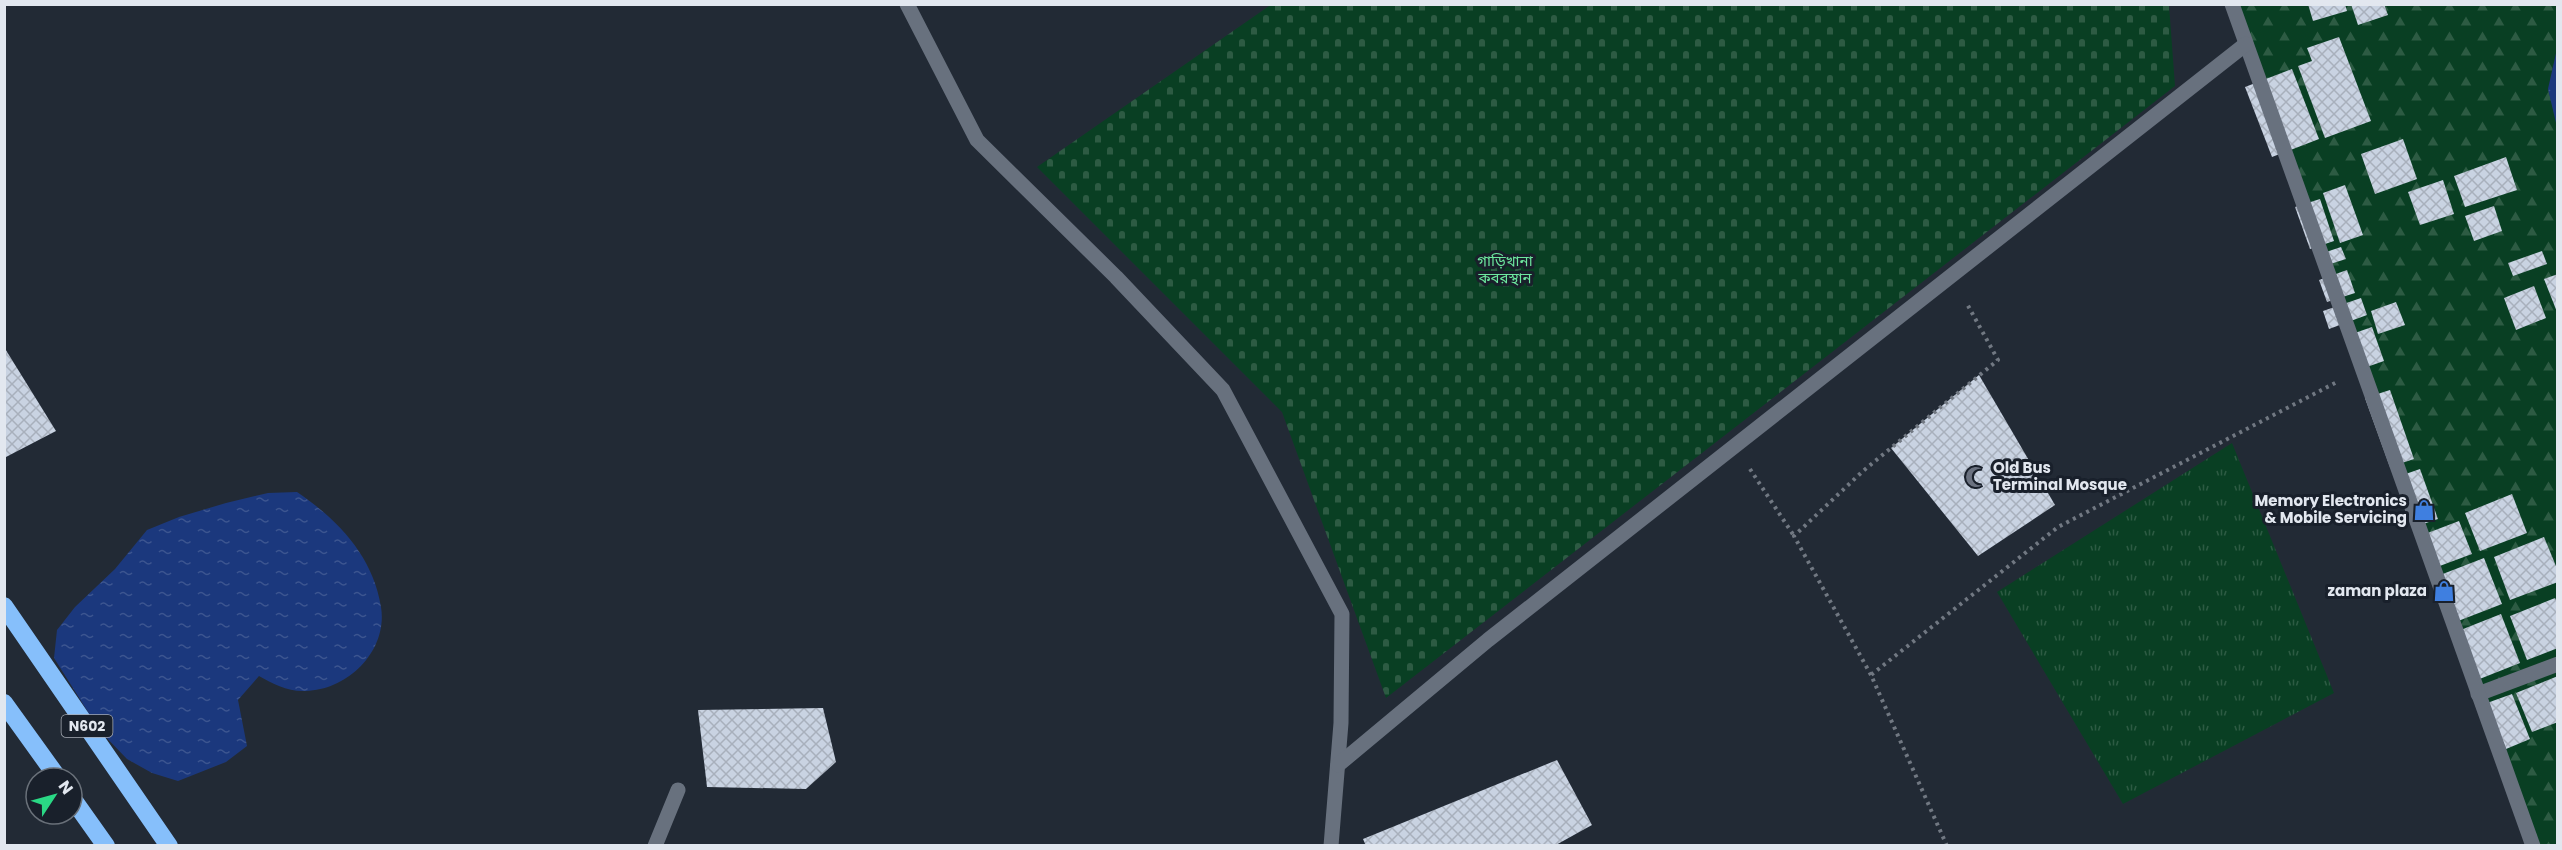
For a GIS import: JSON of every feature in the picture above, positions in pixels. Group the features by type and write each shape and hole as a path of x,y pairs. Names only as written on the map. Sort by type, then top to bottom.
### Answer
{"highway":[{"name":"N602","path":"4,606 169,846"},
{"path":"4,703 49,766"},
{"path":"84,815 106,846"}],"street":[{"path":"907,4 977,140 1116,276 1223,390 1342,614 1341,723 1331,846"},
{"path":"2232,4 2533,846"},
{"path":"1338,765 1488,640 2246,44"},
{"path":"2478,693 2558,664"},
{"path":"655,846 678,790"}],"path":[{"path":"1794,536 1863,471 1998,360 1952,276"},
{"path":"1871,675 2058,527 2341,380"},
{"path":"1735,446 1794,536 1871,675 1947,846"}],"green space":[{"name":"গাড়িখানা কবরস্থান","path":"1272,4 2169,5 2175,86 1386,698 1282,412 1037,167"},
{"path":"2232,5 2557,5 2557,49 2548,89 2558,127 2557,845 2533,845"},
{"path":"2232,443 2334,693 2123,804 1997,592"}],"water":[{"path":"2557,49 2557,127 2548,89"},
{"path":"297,492 339,527 362,556 370,571 377,589 382,623 371,653 350,676 322,689 306,691 287,689 259,676 238,700 247,746 226,762 178,781 152,773 127,759 100,731 54,658 57,630 75,607 115,569 147,530 179,517 226,503 268,493"}],"building":[{"path":"2308,4 2345,4 2347,11 2313,21"},
{"path":"2351,4 2384,4 2388,15 2358,25"},
{"path":"2339,37 2371,121 2325,138 2298,66 2312,61 2307,48"},
{"path":"2292,69 2319,139 2272,157 2245,87"},
{"path":"2403,139 2417,179 2375,194 2361,154"},
{"path":"2506,157 2517,190 2465,207 2454,176"},
{"path":"2443,180 2454,214 2420,225 2408,192"},
{"path":"2345,185 2363,235 2340,243 2323,193"},
{"path":"2320,199 2334,241 2310,249 2295,207"},
{"path":"2494,206 2502,231 2474,241 2465,216"},
{"path":"2341,247 2346,259 2324,266 2320,254"},
{"path":"2542,251 2547,264 2513,276 2508,263"},
{"path":"2347,270 2355,293 2327,302 2319,280"},
{"path":"2558,274 2558,312 2557,312 2544,279"},
{"path":"2534,286 2546,318 2516,330 2504,298"},
{"path":"2361,298 2367,315 2329,329 2323,311"},
{"path":"2396,302 2405,325 2378,334 2371,311"},
{"path":"2372,327 2384,361 2361,369 2349,335"},
{"path":"4,347 56,431 6,457 4,455"},
{"name":"Old Bus Terminal Mosque","path":"1979,375 2055,505 1978,556 1891,448"},
{"path":"2390,390 2414,459 2390,467 2365,398"},
{"path":"2420,469 2438,519 2414,527 2397,477"},
{"path":"2512,494 2527,533 2480,551 2465,513"},
{"path":"2459,521 2472,554 2437,567 2425,534"},
{"path":"2544,537 2558,571 2558,582 2510,600 2494,557"},
{"path":"2484,558 2502,604 2453,623 2435,577"},
{"path":"2555,598 2558,604 2558,648 2527,660 2510,616"},
{"path":"2501,614 2520,663 2472,682 2453,633"},
{"path":"2558,676 2558,722 2532,732 2516,693"},
{"path":"2512,694 2530,739 2506,749 2487,703"},
{"path":"823,708 836,762 806,789 707,787 698,710"},
{"path":"1557,760 1592,825 1554,846 1366,846 1363,839"}],"place":[{"name":"Old Bus Terminal Mosque","path":"1976,477"},
{"name":"Memory Electronics & Mobile Servicing","path":"2424,510"},
{"name":"zaman plaza","path":"2444,591"}]}
